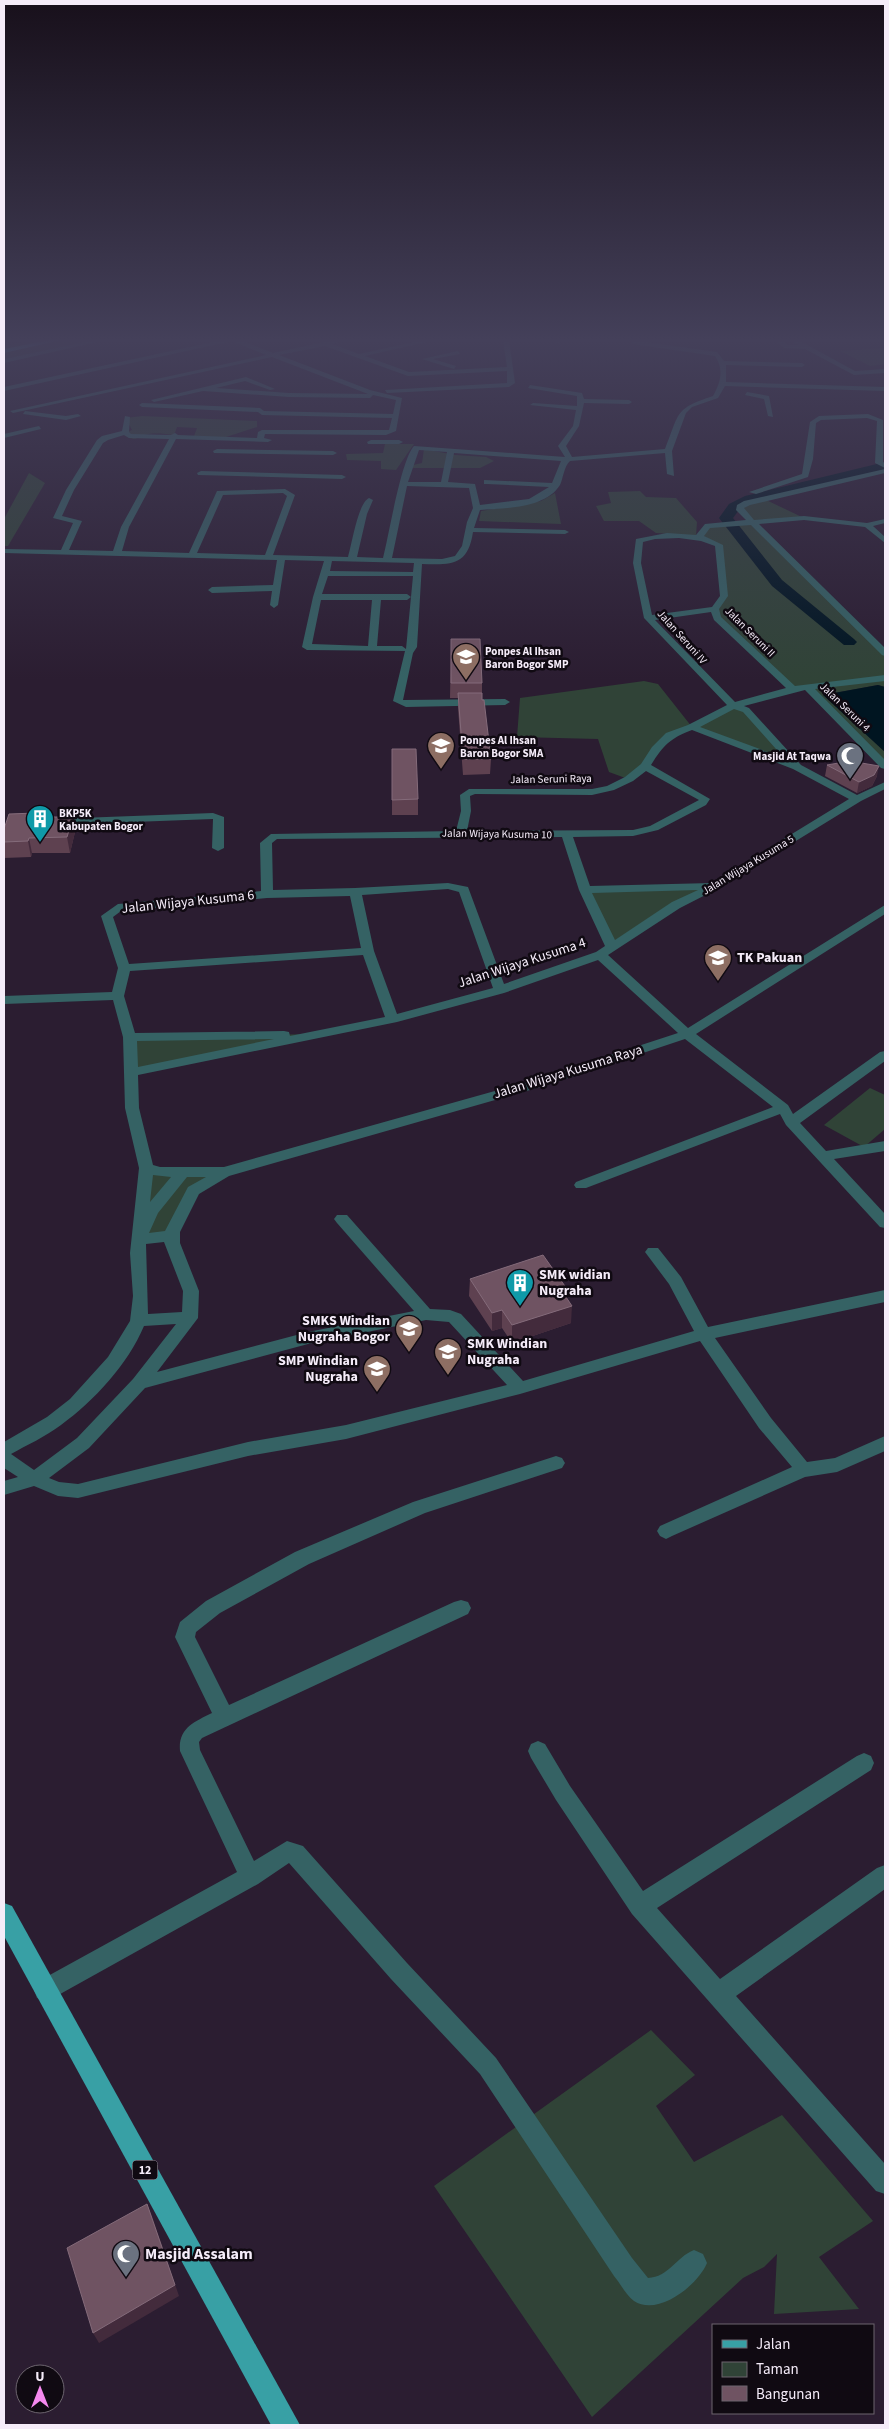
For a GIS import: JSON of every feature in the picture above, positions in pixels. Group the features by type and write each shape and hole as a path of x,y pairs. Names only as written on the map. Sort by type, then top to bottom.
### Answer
{"main road":[{"name":"12","path":"4,1914 286,2425"}],"street":[{"path":"64,552 78,521 57,518 93,453"},
{"path":"117,553 124,527 165,453"},
{"path":"227,453 342,476"},
{"path":"201,472 331,453"},
{"path":"387,560 404,484 413,453"},
{"path":"444,484 451,453"},
{"path":"510,453 568,458 634,453"},
{"path":"566,453 568,458"},
{"path":"668,453 671,474"},
{"path":"804,518 752,494 805,475 810,453"},
{"path":"880,453 879,462 885,467"},
{"path":"4,551 450,561 459,558 466,550 468,530 473,513 477,508 532,501 548,494 562,476 564,462 568,458"},
{"path":"266,491 270,463"},
{"path":"885,467 740,507 742,514 885,653"},
{"path":"487,482 556,485"},
{"path":"404,484 472,486 477,508"},
{"path":"192,556 220,493 285,491 291,495 268,557"},
{"path":"352,559 363,514 369,500"},
{"path":"699,537 708,526 736,523 804,518 867,525 885,521"},
{"path":"867,525 885,541"},
{"path":"468,530 565,532"},
{"name":"Jalan Seruni IV","path":"699,537 657,536 638,541 637,563 648,618 733,706 746,710 797,767"},
{"name":"Jalan Seruni II","path":"699,537 719,545 724,596 715,609 717,618 793,689"},
{"path":"274,605 281,558"},
{"path":"329,559 323,573 307,647 402,649"},
{"path":"418,561 412,647 408,653 398,701 406,704 504,702"},
{"path":"323,573 411,574"},
{"path":"212,590 276,588"},
{"path":"317,597 407,597"},
{"path":"372,648 377,597"},
{"path":"648,618 715,609"},
{"name":"Jalan Seruni Raya","path":"461,833 466,811 465,795 468,793 592,792 610,788 629,779 645,766 656,749 670,735 692,727 733,706 793,689 885,678"},
{"name":"Jalan Seruni 4","path":"807,687 885,766"},
{"path":"692,727 797,767 856,800"},
{"name":"Jalan Wijaya Kusuma 10","path":"267,894 266,843 275,836 461,833 567,835 642,832 662,824 705,799 645,766"},
{"name":"Jalan Wijaya Kusuma 5","path":"612,947 676,905 717,885 856,800 885,785"},
{"path":"44,823 213,816 219,817 218,848"},
{"path":"567,835 586,890 612,947"},
{"path":"586,890 717,885"},
{"name":"Jalan Wijaya Kusuma 6","path":"124,968 107,916 110,911 118,908 267,894 355,892 448,886 464,889 500,990"},
{"path":"355,892 368,951 392,1019"},
{"name":"Jalan Wijaya Kusuma Raya","path":"172,1236 183,1206 193,1191 224,1172 539,1083 687,1034 885,910"},
{"name":"Jalan Wijaya Kusuma 4","path":"133,1072 392,1019 500,990 600,955 612,947"},
{"path":"4,1450 54,1421 73,1405 105,1371 129,1338 138,1320 141,1276 138,1252 146,1168 132,1108 133,1072 130,1037 118,996 124,968 368,951"},
{"path":"600,955 687,1034 783,1108 791,1122 885,1223"},
{"path":"4,1000 118,996"},
{"name":"Jalan Wijaya Kusuma 4","path":"130,1037 322,1034"},
{"path":"791,1122 885,1055"},
{"path":"581,1185 783,1108"},
{"path":"822,1156 885,1146"},
{"name":"Jalan Wijaya Kusuma Raya","path":"146,1168 159,1172 224,1172"},
{"path":"139,1239 149,1213 183,1172"},
{"path":"342,1219 426,1314"},
{"path":"4,1488 35,1479 83,1443 139,1383 190,1318 191,1291 172,1242 172,1236 139,1239"},
{"path":"653,1252 675,1281 704,1334 765,1423 798,1461 803,1470"},
{"path":"4,1459 35,1479 62,1490 78,1491 248,1448 346,1432 520,1388 704,1334 885,1296"},
{"path":"139,1383 308,1338 426,1314 455,1318 520,1388"},
{"path":"138,1320 190,1318"},
{"path":"666,1531 803,1470 837,1465 885,1443"},
{"path":"224,1716 185,1637 187,1628 194,1622 214,1607 311,1554 419,1507 556,1463"},
{"path":"250,1876 190,1751 190,1741 195,1731 461,1608"},
{"path":"538,1751 563,1793 640,1906 885,2182"},
{"path":"640,1906 864,1763"},
{"path":"45,1990 250,1876 287,1852 295,1853 393,1964 488,2066 623,2267 642,2291 653,2292 670,2285 681,2279 694,2263"},
{"path":"718,1995 885,1876"}],"green space":[{"path":"408,453 396,470 381,469 381,461 347,460 346,454"},
{"path":"423,453 486,457 494,461 480,468 413,468 413,465 422,463"},
{"path":"29,473 45,483 8,546 4,546 4,519"},
{"path":"640,491 646,497 676,498 697,522 696,536 656,533 639,521 604,521 596,506 611,503 608,492"},
{"path":"555,493 561,524 479,521 481,511 541,501"},
{"path":"764,499 804,518 752,524 885,653 885,687 878,685 824,695 885,752 885,767 807,687 793,689 717,618 715,609 724,596 719,545 700,534 704,527 750,523 740,507"},
{"path":"644,681 658,684 692,727 670,735 628,779 609,772 598,739 517,737 520,698"},
{"path":"733,706 746,710 797,767 692,727"},
{"path":"717,885 612,947 586,890"},
{"path":"322,1034 133,1072 130,1037"},
{"path":"870,1088 885,1095 885,1129 864,1147 824,1125"},
{"path":"146,1168 224,1172 193,1191 172,1232 139,1239"},
{"path":"651,2030 695,2075 656,2106 694,2162 782,2115 873,2221 819,2257 859,2309 774,2314 777,2254 764,2267 743,2278 592,2417 434,2186"}],"water":[{"path":"878,685 885,687 885,752 823,695"}],"building":[{"path":"451,639 480,639 482,683 451,683"},
{"path":"458,693 482,693 491,759 463,759"},
{"path":"392,749 416,749 418,799 392,800"},
{"path":"850,761 879,766 874,775 859,782 827,765"},
{"path":"36,813 35,817 73,817 67,837 29,838 28,841 4,842 4,829 9,814"},
{"name":"SMK widian Nugraha","path":"543,1255 567,1289 562,1291 572,1306 512,1325 502,1310 492,1313 470,1279"},
{"name":"Masjid Assalam","path":"147,2204 175,2285 93,2333 67,2248"}],"waterway":[{"path":"757,497 885,466"},
{"path":"750,499 734,507 726,518 777,583 849,642"}],"place":[{"name":"Ponpes Al Ihsan Baron Bogor SMP","path":"466,681"},
{"name":"Ponpes Al Ihsan Baron Bogor SMA","path":"441,770"},
{"name":"Masjid At Taqwa","path":"850,780"},
{"name":"BKP5K Kabupaten Bogor","path":"40,843"},
{"name":"TK Pakuan","path":"718,982"},
{"name":"SMK widian Nugraha","path":"520,1307"},
{"name":"SMKS Windian Nugraha Bogor","path":"409,1353"},
{"name":"SMK Windian Nugraha","path":"448,1376"},
{"name":"SMP Windian Nugraha","path":"377,1393"},
{"name":"Masjid Assalam","path":"126,2278"}]}
